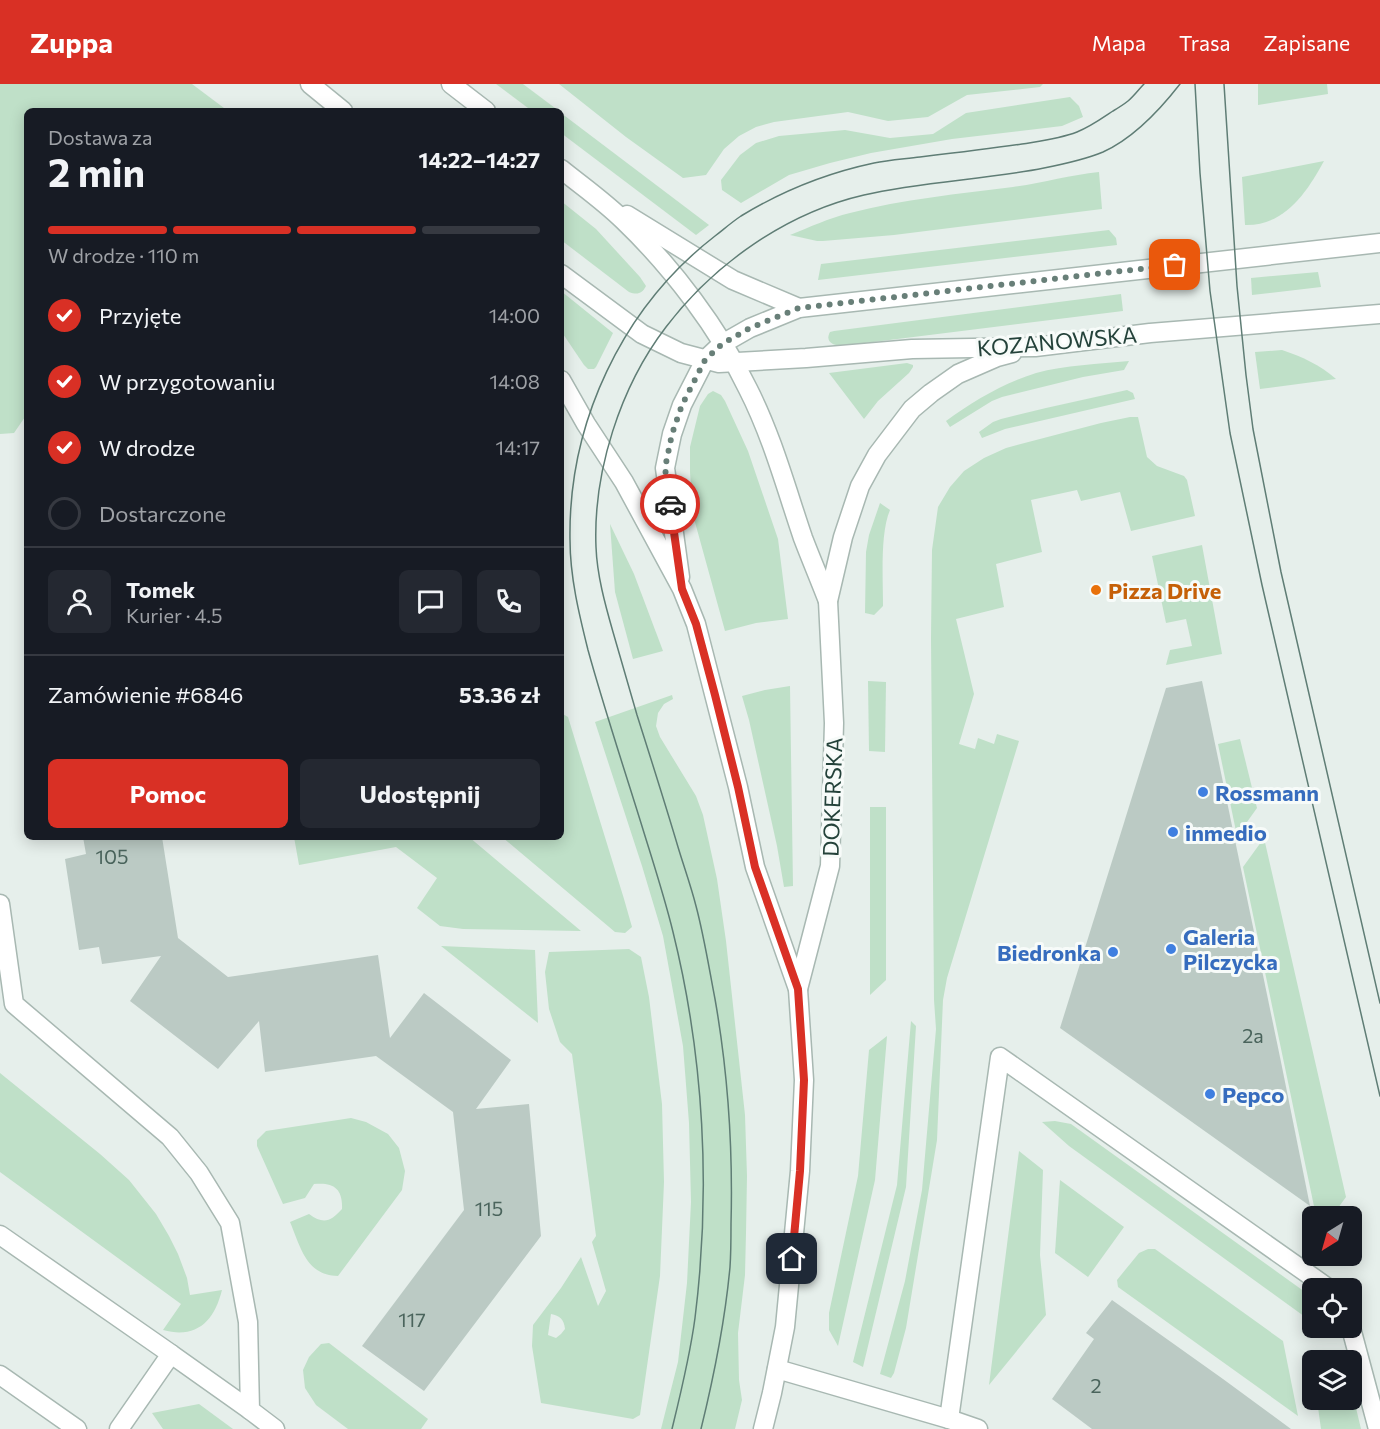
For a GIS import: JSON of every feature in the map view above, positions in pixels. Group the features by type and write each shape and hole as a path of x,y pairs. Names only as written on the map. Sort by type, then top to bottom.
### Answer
{"street":[{"path":"310,84 339,108"},
{"path":"451,84 482,108"},
{"path":"564,171 624,221 665,266 698,307 734,361"},
{"path":"590,191 718,272 799,308"},
{"path":"682,589 665,468 672,434 682,405 705,360 722,344 750,328 799,308 1380,243"},
{"name":"KOZANOWSKA","path":"564,276 642,334 681,353 719,363 912,349 1035,347 1150,333 1380,314"},
{"name":"DOKERSKA","path":"798,989 830,866 834,723 828,601 843,537 860,486 877,455 902,422 912,409 931,393 958,374 997,357 1035,347"},
{"name":"DOKERSKA","path":"734,361 768,434 804,540 828,601"},
{"path":"564,385 624,482 682,589"},
{"name":"DOKERSKA","path":"682,589 696,624 715,695 755,867 798,989 804,1080 801,1148 785,1327 777,1369"},
{"path":"0,904 14,1004 170,1137 199,1173 230,1223 248,1322 250,1410"},
{"path":"949,1419 1000,1057 1314,1278"},
{"path":"0,1235 275,1429"},
{"path":"1354,1338 1377,1429"},
{"path":"119,1429 171,1354"},
{"path":"763,1429 777,1369 978,1429"},
{"path":"0,1375 77,1429"}],"green space":[{"path":"0,84 192,84 224,108 24,108 24,418 14,433 0,434"},
{"path":"496,84 523,84 555,108 528,108"},
{"path":"559,84 1043,84 1040,87 967,95 928,117 888,121 848,112 774,122 756,127 739,136 724,149 706,175 683,178"},
{"path":"1258,84 1327,84 1328,94 1258,105"},
{"path":"1070,97 1079,106 1083,117 1062,126 952,139 871,153 789,175 741,203 722,190 721,180 740,155 756,143 779,136 845,130 890,138 933,134 966,113"},
{"path":"564,115 709,225 696,235 564,135"},
{"path":"1324,161 1310,184 1293,205 1272,220 1245,225 1242,177"},
{"path":"1099,172 1102,209 894,235 823,241 790,235 842,215 870,208"},
{"path":"564,203 596,229 646,286 637,294 629,292 564,242"},
{"path":"1109,230 1116,238 1117,245 818,280 821,264"},
{"path":"1318,272 1321,287 1252,295 1251,278"},
{"path":"564,293 613,333 596,367 588,369 564,335"},
{"path":"1121,294 1123,311 841,346 832,344 828,338 830,332 834,331"},
{"path":"1282,350 1311,362 1336,379 1260,389 1255,352"},
{"path":"1129,361 1124,370 1083,377 1002,397 950,427 946,421 989,393 1036,373 1070,366"},
{"path":"907,363 913,365 909,373 878,401 864,419 829,373"},
{"path":"1127,390 1133,393 1135,399 1005,429 982,438 979,432 1001,419"},
{"path":"713,391 721,395 725,401 748,451 778,539 788,619 756,623 725,631 693,515 690,472 690,447 700,406 708,394"},
{"path":"1130,417 1138,417 1147,457 1157,466 1184,476 1187,480 1195,516 1131,531 1120,492 1081,501 1077,490 1031,500 1042,552 996,564 1004,607 956,619 974,694 959,744 975,749 978,738 994,744 997,734 1019,741 947,978 943,1000 937,1140 906,1328 891,1378 880,1374 905,1281 922,1190 936,1029 931,638 932,550 938,507 950,487 964,471 984,458 1006,448"},
{"path":"880,503 890,510 883,543 883,606 874,615 865,613 866,552"},
{"path":"610,524 634,574 663,651 633,659 615,592"},
{"path":"1202,545 1222,654 1166,665 1170,650 1192,646 1186,619 1166,623 1152,556"},
{"path":"868,681 886,682 885,752 869,751"},
{"path":"790,686 793,886 784,887 777,846 742,696"},
{"path":"672,695 673,699 664,704 658,713 656,726 660,737 696,796 703,815 717,879 726,941 745,1115 747,1176 745,1275 738,1333 739,1380 742,1400 735,1429 661,1429 678,1362 687,1283 691,1202 689,1123 683,1046 663,936 595,722"},
{"path":"564,715 568,717 632,927 625,933 615,932 506,840 564,840"},
{"path":"1240,739 1257,808 1237,836 1218,744"},
{"path":"870,807 886,807 886,980 870,995"},
{"path":"1264,838 1346,1197 1339,1206 1314,1206 1243,867"},
{"path":"295,840 473,840 581,931 463,929 440,926 417,908 437,878 396,847 299,865"},
{"path":"441,946 535,950 538,1023"},
{"path":"629,949 641,957 649,997 662,1104 664,1182 660,1276 640,1415 633,1419 541,1403 532,1346 533,1325 581,1257 598,1306 606,1291 592,1242 596,1236 572,1054 560,1042 549,1009 545,972 549,952","holes":["551,1314 559,1317 564,1323 565,1329 556,1338 548,1335"]},
{"path":"911,1021 916,1026 906,1187 863,1367 853,1362 897,1185"},
{"path":"887,1036 875,1180 838,1346 829,1330 829,1313 858,1176 869,1050"},
{"path":"0,1073 129,1180 156,1214 169,1236 187,1278 190,1295 222,1290 214,1311 202,1325 185,1332 163,1330 181,1304 0,1172"},
{"path":"351,1118 366,1122 388,1134 399,1148 405,1171 402,1190 338,1276 319,1271 312,1265 306,1258 290,1222 309,1214 319,1220 331,1219 342,1209 339,1191 331,1185 314,1184 305,1198 283,1204 257,1146 257,1140 266,1131"},
{"path":"1055,1121 1071,1124 1302,1290 1302,1315 1069,1146 1042,1122"},
{"path":"1019,1151 1043,1170 1040,1255 1046,1315 989,1385"},
{"path":"1060,1180 1124,1227 1088,1277 1055,1253"},
{"path":"1155,1249 1283,1341 1298,1416 1118,1287 1117,1280 1139,1253"},
{"path":"329,1343 428,1419 421,1429 348,1429 316,1405 305,1388 303,1370 309,1357 321,1344"},
{"path":"199,1404 233,1429 163,1429 152,1413"},
{"path":"1318,1410 1356,1410 1361,1429 1321,1429"}],"building":[{"name":"Galeria Pilczycka","path":"1202,681 1310,1206 1060,1028 1166,688"},
{"path":"84,840 162,840 178,938 228,977 378,955 390,1038 424,993 511,1060 476,1109 529,1104 541,1236 424,1391 362,1346 464,1210 453,1112 376,1056 265,1072 259,1021 218,1069 130,1001 161,956 102,964 99,947 79,950 65,859 86,854"},
{"path":"1112,1300 1291,1429 1092,1429 1052,1399 1094,1339 1086,1333"}],"tram line":[{"path":"672,1429 691,1346 700,1270 703,1221 702,1124 692,1027 673,932 594,672 573,582 570,554 572,496 579,453 590,411 607,371 628,333 653,297 682,265 741,216 805,184 856,167 885,161 1050,140 1070,134 1091,125 1122,105 1144,84"},
{"path":"701,1429 718,1348 730,1267 729,1111 720,1027 699,917 637,715 600,579 596,547 596,518 599,489 613,431 635,376 666,327 706,282 729,262 780,228 807,214 864,195 1022,172 1096,155 1135,131 1155,114 1180,84"},
{"path":"1195,84 1210,291 1230,433 1262,585 1380,1096"},
{"path":"1224,84 1237,286 1253,429 1281,572 1380,1003"}],"way so far":[{"path":"670,504 665,468 672,434 682,405 705,360 722,344 750,328 799,308 1175,265"}],"place":[{"name":"Pizza Drive","path":"1096,590"},
{"name":"Rossmann","path":"1203,792"},
{"name":"inmedio","path":"1173,832"},
{"name":"Galeria Pilczycka","path":"1171,949"},
{"name":"Biedronka","path":"1113,952"},
{"name":"Pepco","path":"1210,1094"}],"route":[{"path":"670,504 682,589 696,624 715,695 755,867 798,989 804,1080 800,1171 792,1259"}]}
